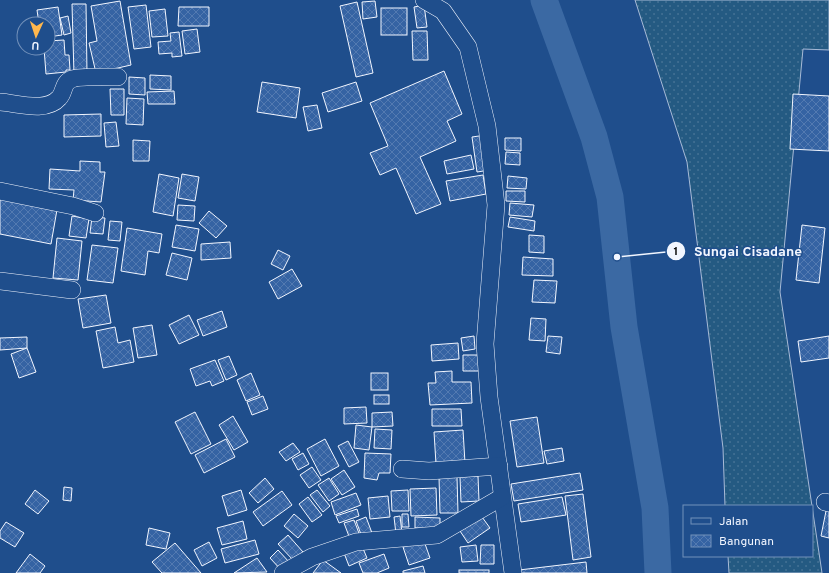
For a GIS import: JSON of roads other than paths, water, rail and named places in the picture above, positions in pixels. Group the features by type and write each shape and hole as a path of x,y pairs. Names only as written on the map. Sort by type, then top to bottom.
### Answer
{"street":[{"path":"424,0 443,11 468,47 487,126 496,205 485,344 489,398 513,573"},
{"path":"0,102 42,106 52,104 60,98 64,84 73,78 118,77"},
{"path":"0,191 74,206 95,213"},
{"path":"0,281 72,290"},
{"path":"402,469 429,471 498,466"},
{"path":"283,573 312,557 356,542 437,535 502,497"}],"waterway":[{"path":"544,0 594,137 610,197 624,327 655,508 658,573"}],"place":[{"name":"Sungai Cisadane","path":"617,257"}]}
